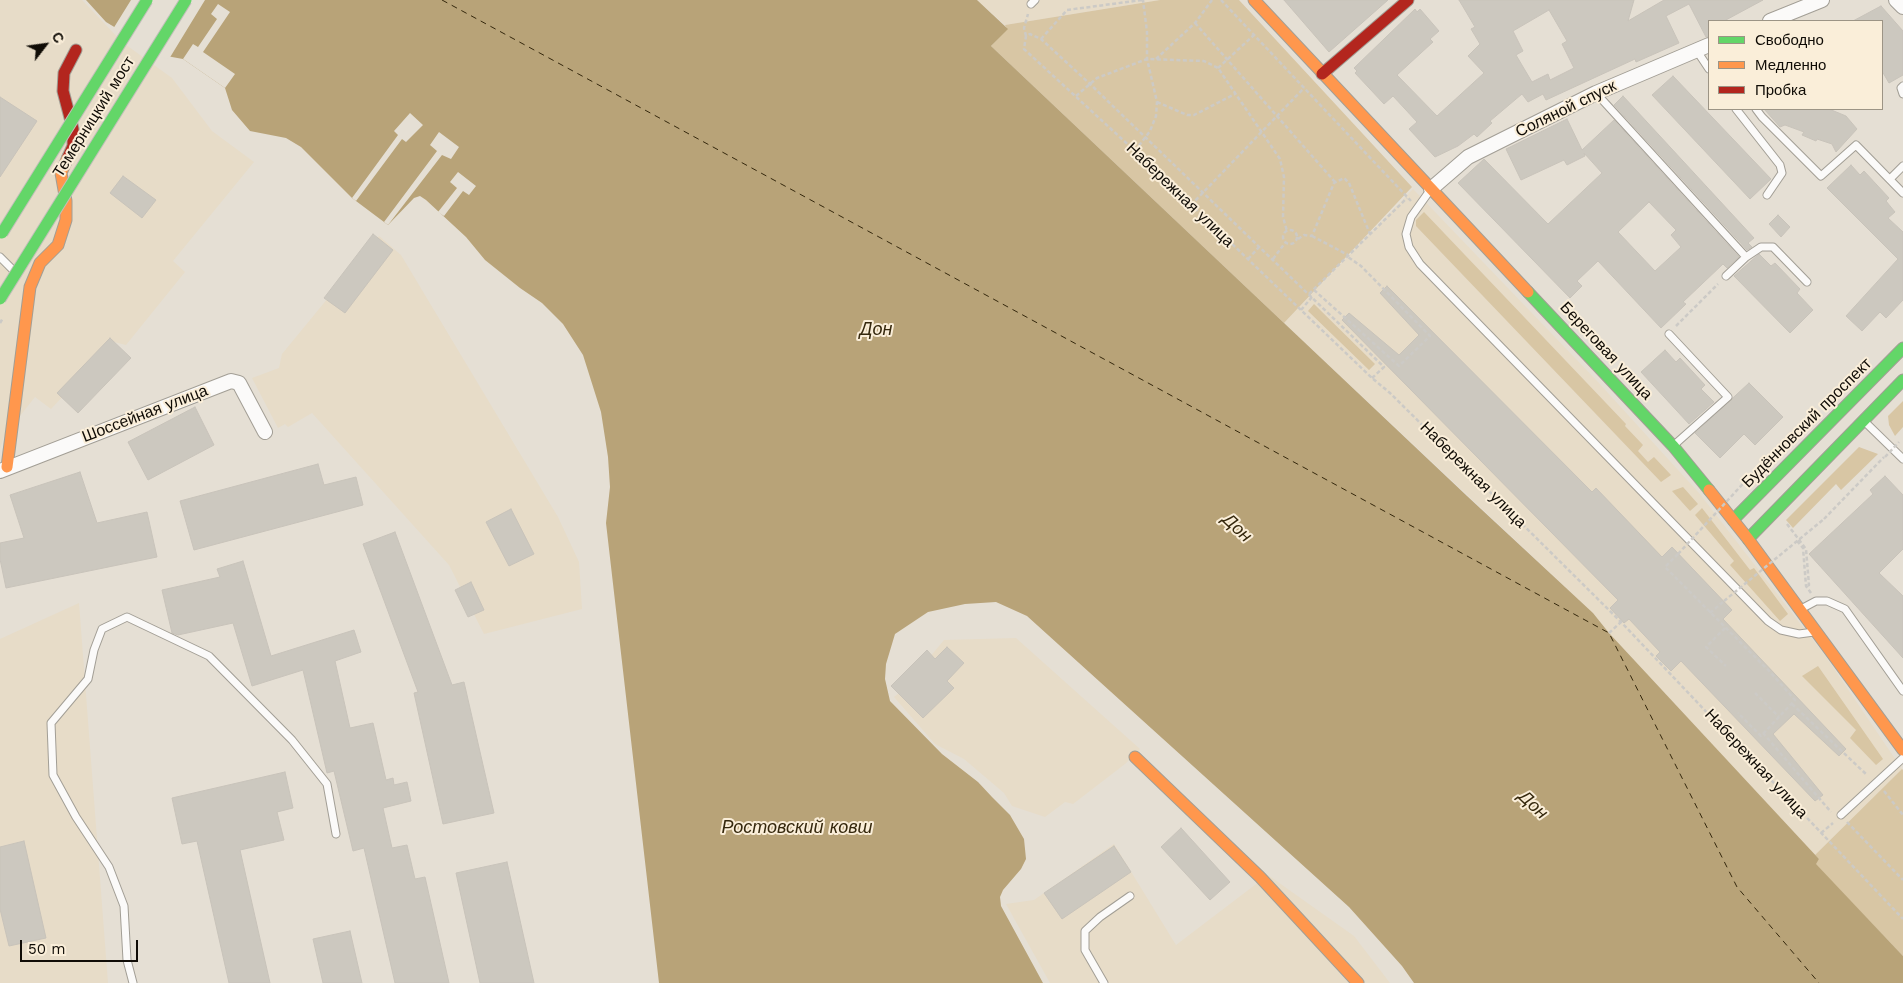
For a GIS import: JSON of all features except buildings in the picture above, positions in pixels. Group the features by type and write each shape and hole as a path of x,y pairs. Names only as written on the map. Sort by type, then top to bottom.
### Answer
{"main road":[{"name":"Темерницкий мост","path":"2,234 147,0"},
{"name":"Темерницкий мост","path":"0,299 186,0"},
{"name":"Береговая улица","path":"1254,0 1673,446 1748,539 1903,749"},
{"path":"1322,74 1408,0"},
{"path":"4,469 30,286 40,263 58,245 66,220 66,201 61,173 73,146 74,129 64,91 64,73 76,50"},
{"name":"Будённовский проспект","path":"1733,520 1903,348"},
{"path":"1748,539 1903,380"},
{"path":"1135,758 1260,877 1358,983"}],"street":[{"path":"1772,20 1822,0"},
{"path":"1896,0 1903,7"},
{"name":"Соляной спуск","path":"1431,189 1468,157 1596,93 1703,48"},
{"name":"Шоссейная улица","path":"4,469 231,381 239,382 265,432"}],"lane":[{"path":"1703,48 1708,66"},
{"path":"1903,86 1901,88 1903,94"},
{"path":"1596,93 1746,257"},
{"path":"1737,110 1780,165 1782,174 1767,195"},
{"path":"1757,110 1821,176 1856,145 1903,193"},
{"path":"1890,180 1903,166"},
{"path":"1431,189 1411,217 1406,234 1409,247 1420,264 1768,621 1780,630 1799,634 1817,632"},
{"path":"1726,276 1746,257 1761,247 1774,247 1807,282"},
{"path":"0,257 30,286"},
{"path":"1669,334 1728,397 1673,446"},
{"path":"1863,420 1903,459"},
{"path":"1801,610 1816,601 1827,601 1845,609 1903,690"},
{"path":"133,983 127,960 124,906 109,867 76,817 53,775 51,724 88,679 94,650 102,629 127,617 209,656 292,740 326,784 336,834"},
{"path":"1841,815 1903,758"},
{"path":"1104,983 1085,950 1085,931 1100,917 1130,896"}],"path":[{"path":"1041,39 1067,10 1143,0 1148,59 1156,102 1156,116 1146,138 1135,151"},
{"path":"1155,60 1195,23 1212,0"},
{"path":"1222,0 1418,208"},
{"path":"1033,2 1024,28 1026,36 1030,34 1041,39 1089,83 1384,367 1372,378"},
{"path":"1195,23 1229,59 1335,182"},
{"path":"1218,68 1254,35"},
{"name":"Набережная улица","path":"1026,36 1024,49 1135,151 1372,378 1390,393 1620,622 1902,917"},
{"path":"1076,96 1089,83 1148,59 1204,61 1218,68 1275,150 1283,168 1283,217 1287,231"},
{"path":"1191,205 1304,88"},
{"path":"1156,102 1186,115 1194,114 1236,94"},
{"path":"1312,236 1335,182 1344,178 1370,234"},
{"path":"1309,294 1407,198"},
{"path":"1285,243 1283,236 1287,231 1293,230 1298,239"},
{"path":"1285,243 1294,244 1304,235 1312,236 1348,256 1362,266 1430,336 1399,366 1314,290"},
{"path":"1273,259 1285,243"},
{"path":"1248,259 1260,246"},
{"path":"1669,334 1711,291"},
{"path":"1301,310 1312,297"},
{"path":"1710,613 1824,519 1899,442"},
{"path":"1763,734 1795,700 1770,672 1665,567 1764,461"},
{"path":"1786,521 1806,549 1809,585 1806,586 1803,548 1797,540"},
{"path":"1609,633 1620,622"},
{"path":"1725,628 1706,647 1726,666"},
{"path":"1755,693 1779,717"},
{"path":"1792,704 1859,768"},
{"path":"1738,713 1761,736 1763,734 1831,812"},
{"path":"1877,782 1903,815"},
{"path":"1821,833 1841,815 1903,880"}],"shaded area":[{"path":"0,0 82,0 122,42 172,78 212,131 254,162 173,261 185,272 126,345 114,342 51,409 35,397 4,436 0,449"},
{"path":"977,0 1160,0 1005,25"},
{"path":"1160,0 1239,0 1412,187 1284,323 991,46 1007,29 1005,25"},
{"path":"1413,189 1598,382 1699,493 1826,657 1902,769 1815,855 1609,633 1593,613 1284,323"},
{"path":"1424,212 1626,424 1625,426 1643,445 1638,451 1648,462 1654,457 1671,475 1661,482 1416,226 1416,220"},
{"path":"379,236 401,255 558,517 579,562 582,609 484,634 449,565 312,413 288,427 285,424 278,428 252,378 279,368 282,354"},
{"path":"1314,304 1375,364 1369,370 1308,311"},
{"path":"1903,401 1903,427 1895,436 1889,425 1888,416"},
{"path":"1859,447 1878,454 1841,490 1836,484 1793,528 1786,520"},
{"path":"1683,487 1698,504 1690,511 1672,491"},
{"path":"1702,508 1750,570 1754,568 1788,614 1780,621 1730,565 1734,561 1695,515"},
{"path":"79,603 108,983 0,983 0,639"},
{"path":"1016,638 1140,749 1125,764 1073,804 1065,802 1045,817 1012,806 1004,793 964,759 935,744 894,697 928,670 924,664 944,640"},
{"path":"1818,666 1883,759 1876,765 1850,738 1856,730 1802,676"},
{"path":"1902,769 1903,956 1815,864 1819,859 1815,855"},
{"path":"1114,844 1176,945 1268,875 1354,936 1390,983 1050,983 1006,904 1034,900"}],"water":[{"name":"Дон","path":"86,0 977,0 1008,29 991,46 1593,613 1609,633 1819,859 1816,864 1903,956 1903,983 1414,983 1402,966 1349,907 1027,616 996,602 965,604 928,612 895,634 886,664 885,679 890,701 942,754 978,782 1010,815 1024,839 1026,859 1021,869 1003,890 1000,897 1001,906 1043,983 659,983 606,523 610,487 608,457 601,412 583,355 563,324 542,303 485,260 466,237 426,200 420,196 414,198 388,225 352,198 301,147 286,138 250,131 232,110 225,88 183,59 161,55 106,22"}],"pier":[{"path":"131,0 205,0 169,59 160,57 113,29"},
{"path":"218,4 230,12 203,52 235,74 225,88 183,59 193,44 198,47 217,19 211,14"},
{"path":"410,113 423,125 406,142 402,139 356,201 352,198 398,135 394,131"},
{"path":"439,132 459,147 451,159 442,155 388,225 384,222 437,151 430,145"},
{"path":"458,172 476,186 469,195 463,191 444,216 438,212 457,188 450,182"}],"ferry route":[{"path":"442,0 1609,633 1737,887 1819,983"}],"traffic: fast":[{"path":"2,233 147,0"},
{"path":"0,299 186,0"},
{"path":"1528,292 1673,446 1709,490"},
{"path":"1733,520 1903,348"},
{"path":"1748,539 1903,380"}],"traffic: slow":[{"path":"1254,0 1528,292"},
{"path":"7,467 30,287 40,263 58,245 66,220 66,201 61,173 68,157"},
{"path":"1709,490 1748,539 1903,750"},
{"path":"1135,757 1260,877 1358,983"}],"traffic: jam":[{"path":"1322,74 1408,0"},
{"path":"68,157 73,146 73,129 63,91 64,73 76,50"}],"water label":[{"name":"Ростовский ковш","path":"797,828"}]}
